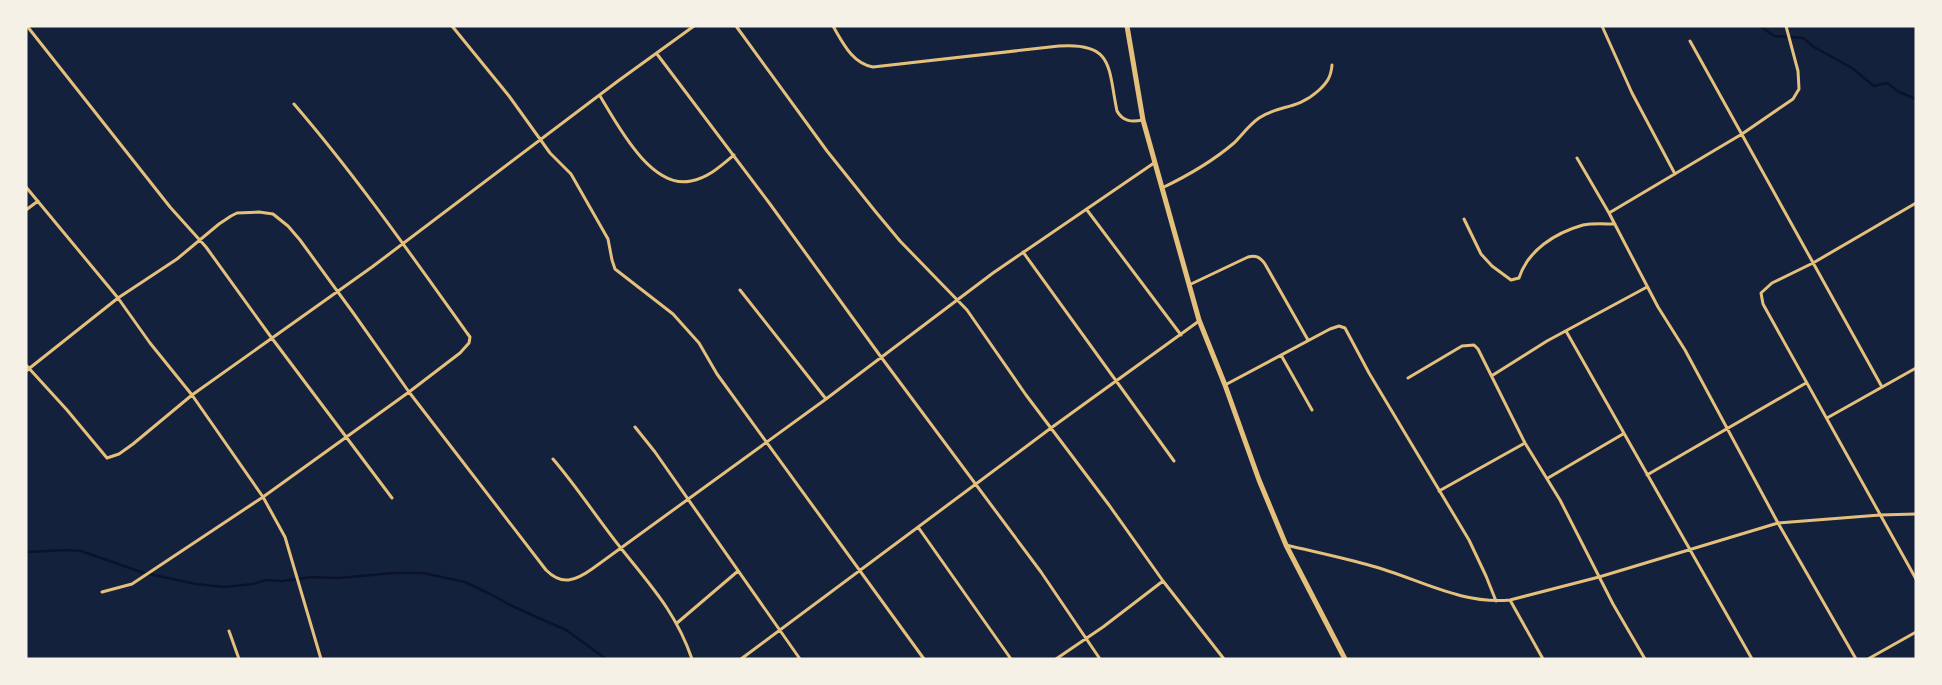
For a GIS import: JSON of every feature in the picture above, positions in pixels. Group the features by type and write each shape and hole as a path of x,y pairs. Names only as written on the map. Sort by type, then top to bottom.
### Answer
{"main road":[{"path":"1127,26 1143,120 1199,320 1225,385 1258,480 1286,545 1345,659"}],"street":[{"path":"27,26 170,207 206,247 392,498"},
{"path":"452,26 509,96 540,140 576,182 608,239 615,270 673,314 699,343 722,380 924,659"},
{"path":"26,365 28,370 68,410 107,458 119,454 192,395 372,266 694,26"},
{"path":"736,26 827,151 875,211 900,241 958,299 1051,428 1109,504 1163,581 1224,659"},
{"path":"833,26 858,61 873,67 1078,44 1091,47 1105,58 1120,116 1131,122 1143,120"},
{"path":"1602,26 1629,86 1675,174"},
{"path":"1609,213 1742,134 1789,103 1798,92 1799,78 1786,26"},
{"path":"1690,41 1882,387"},
{"path":"657,54 734,155 1041,572 1100,659"},
{"path":"1162,188 1188,176 1222,152 1259,118 1304,103 1326,85 1331,76 1332,65"},
{"path":"600,96 642,158 652,169 670,180 682,182 700,179 720,168 734,155"},
{"path":"102,592 132,584 263,497 347,438 468,346 470,340 467,333 328,144 294,104"},
{"path":"1577,158 1615,224 1647,287 1685,350 1778,523 1856,659"},
{"path":"28,370 118,298 170,264 219,224 238,214 259,212 273,214 288,226 300,240 409,392 553,577 566,581 580,576 621,548 768,442 1023,252 1154,163"},
{"path":"26,187 118,298 150,343 192,395 263,497 285,537 321,659"},
{"path":"26,210 38,201"},
{"path":"1916,203 1813,263 1772,283 1761,294 1762,304 1916,579"},
{"path":"1087,210 1181,335"},
{"path":"1464,218 1481,254 1492,266 1511,280 1519,278 1524,265 1537,248 1560,235 1584,225 1615,224"},
{"path":"1023,252 1174,461"},
{"path":"1188,285 1252,256 1260,257 1308,340"},
{"path":"1493,375 1566,331 1647,287"},
{"path":"740,290 826,399"},
{"path":"741,659 1199,320"},
{"path":"1225,385 1308,340 1336,327 1345,328 1369,373 1479,560 1496,601"},
{"path":"1566,331 1752,659"},
{"path":"1408,378 1462,346 1469,344 1474,345 1478,349 1493,375 1525,443 1548,478 1573,523 1599,577 1644,659"},
{"path":"1281,355 1312,410"},
{"path":"1827,418 1916,368"},
{"path":"1647,475 1806,383"},
{"path":"635,427 800,659"},
{"path":"1548,478 1624,434"},
{"path":"1440,491 1525,443"},
{"path":"553,459 583,495 621,548 666,604 677,623 692,659"},
{"path":"1286,545 1373,566 1450,593 1496,601 1510,600 1599,577 1778,523 1916,514"},
{"path":"918,527 1011,659"},
{"path":"677,623 738,571"},
{"path":"1056,659 1086,639 1163,581"},
{"path":"1510,600 1543,659"},
{"path":"229,631 239,659"},
{"path":"1868,659 1916,632"}],"waterway":[{"path":"1760,26 1774,36 1803,38 1814,47 1852,68 1874,86 1887,83 1899,92 1916,99"},
{"path":"26,552 81,551 144,573 196,584 224,587 253,584 266,580 282,581 311,577 339,578 393,573 423,573 465,582 514,607 566,630 606,659"}]}
